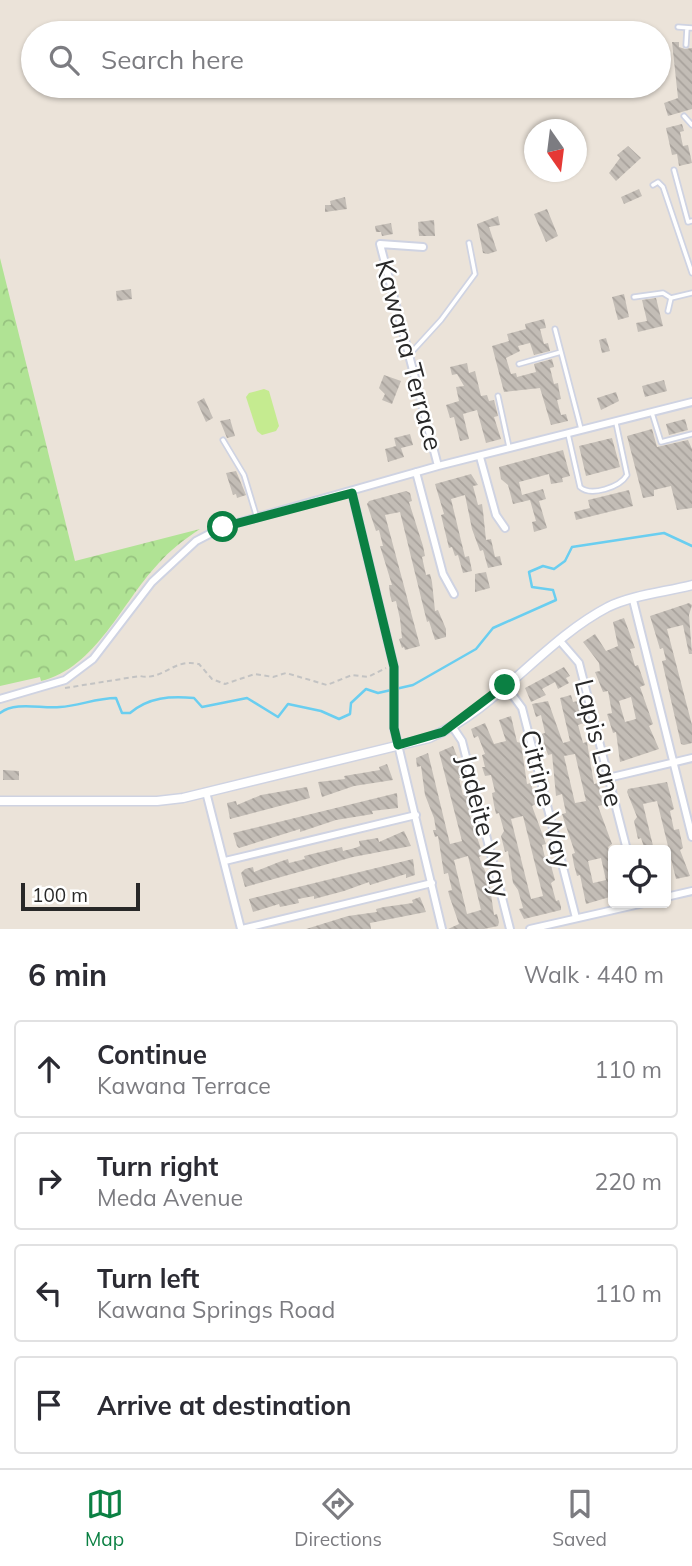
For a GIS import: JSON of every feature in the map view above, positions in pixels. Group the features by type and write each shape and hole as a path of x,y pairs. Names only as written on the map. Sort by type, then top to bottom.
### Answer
{"street":[{"name":"Kawana Terrace","path":"423,247 380,244 439,466"},
{"name":"Kawana Terrace","path":"0,699 44,689 65,680 93,659 152,582 195,541 223,527 352,493 416,472 692,402"},
{"path":"480,457 496,515 505,528"},
{"path":"416,472 443,574 454,594"},
{"path":"352,493 394,667 394,728 442,929"},
{"path":"0,801 157,801 206,792 429,737 452,726 560,641 610,606 692,585"},
{"path":"633,600 692,837"},
{"name":"Lapis Lane","path":"560,641 579,663 626,845"},
{"name":"Citrine Way","path":"505,685 523,708 576,918"},
{"name":"Jadeite Way","path":"452,726 462,741 510,929"},
{"path":"608,778 692,758"},
{"path":"206,792 242,929 432,883"},
{"path":"225,861 416,814"},
{"path":"671,896 692,891"},
{"path":"530,929 619,908"}],"lane":[{"path":"678,27 690,28 686,45"},
{"path":"684,116 692,126"},
{"path":"674,170 688,222 692,221"},
{"path":"653,185 658,182 663,187 692,273"},
{"path":"409,355 441,320 475,274 470,243"},
{"path":"634,297 663,293 671,298 692,293"},
{"path":"668,311 671,298"},
{"path":"555,329 582,431"},
{"path":"519,364 561,352"},
{"path":"498,396 510,449"},
{"path":"652,412 661,442 692,434"},
{"path":"568,434 580,487 584,491 600,490 625,480 627,475 616,423"},
{"path":"223,440 244,475 257,518"}],"path":[{"path":"44,689 80,687 140,676 151,678 178,663 199,664 212,679 225,684 255,674 273,677 286,673 303,681 327,685 352,674 368,677 394,667"}],"green space":[{"path":"0,258 75,561 200,529 163,559 145,579 107,632 77,663 60,674 41,681 40,677 0,686"},
{"path":"264,389 269,391 279,426 276,431 262,435 257,431 246,397 249,393"}],"building":[{"path":"672,42 679,42 679,47 685,49 692,48 692,109 668,116 664,103 678,98"},
{"path":"682,124 684,131 680,132 683,146 688,145 692,163 679,166 677,154 672,155 666,128"},
{"path":"628,146 641,158 616,181 609,173 620,158 617,155"},
{"path":"639,189 642,196 624,204 621,197"},
{"path":"345,197 347,209 325,212 325,205 331,205 330,201"},
{"path":"547,209 558,236 546,242 534,214"},
{"path":"498,216 500,225 489,227 497,251 483,253 477,224"},
{"path":"434,220 435,236 419,236 418,222"},
{"path":"391,223 393,234 382,236 381,232 376,232 375,226"},
{"path":"131,289 132,299 117,301 116,291"},
{"path":"624,294 629,317 618,320 612,297"},
{"path":"656,298 663,326 638,332 636,323 647,321 642,300"},
{"path":"544,319 546,328 540,329 544,344 548,343 550,351 534,355 530,343 518,346 520,351 506,358 511,374 516,373 517,377 536,372 534,364 552,359 554,367 550,368 554,384 558,383 561,399 557,400 561,415 566,414 568,421 551,425 540,388 504,392 492,346 509,341 507,334 526,329 525,324"},
{"path":"606,338 610,351 602,353 599,340"},
{"path":"467,363 469,373 475,371 481,396 487,395 489,401 494,400 498,416 494,417 501,439 486,443 477,410 463,414 469,439 460,441 454,417 450,418 446,405 459,401 456,387 464,386 457,374 452,375 450,367"},
{"path":"384,375 401,381 392,404 382,400 385,394 379,388"},
{"path":"664,380 667,391 645,397 642,386"},
{"path":"616,392 619,401 601,410 597,398"},
{"path":"204,398 213,418 206,422 197,402"},
{"path":"230,419 235,436 227,438 220,421"},
{"path":"685,419 688,430 669,435 666,424"},
{"path":"652,429 657,447 688,440 692,449 692,508 677,510 671,486 654,490 654,496 643,498 627,436"},
{"path":"410,434 413,445 401,448 404,457 388,462 385,449 396,446 394,438"},
{"path":"612,438 620,467 586,476 579,446"},
{"path":"563,450 570,476 562,478 563,482 551,484 549,474 519,482 522,495 543,489 546,499 539,501 547,528 534,532 532,522 536,521 530,500 513,504 508,485 501,479 499,467"},
{"path":"236,471 246,495 237,498 236,494 233,495 226,473"},
{"path":"471,474 478,485 473,486 478,505 482,504 486,540 491,539 495,557 500,556 502,565 488,568 483,550 480,551 472,529 465,495 451,499 465,557 469,556 472,571 463,573 458,555 455,556 452,547 449,548 441,515 444,514 435,484"},
{"path":"629,490 633,506 576,520 574,512 590,508 588,500"},
{"path":"406,491 410,493 412,501 409,502 423,546 425,556 422,557 426,575 430,574 432,582 435,611 438,610 446,629 446,637 435,640 429,621 427,622 400,512 385,515 420,646 405,650 399,639 402,638 400,619 396,601 392,602 390,595 389,585 392,585 380,546 383,546 379,530 376,531 367,504 369,501"},
{"path":"486,572 490,588 475,592 475,574"},
{"path":"689,603 692,605 689,615 692,654 689,654 683,625 667,629 692,725 692,743 684,745 681,744 662,661 666,660 663,648 660,649 650,616"},
{"path":"624,618 635,648 630,649 645,685 640,687 653,724 649,726 659,749 620,762 616,732 613,733 607,714 612,713 608,691 603,692 595,672 600,671 599,663 583,642 595,634 606,651 618,646 613,622","holes":["631,697 636,719 625,722 619,701"]},
{"path":"564,667 570,676 566,678 569,683 558,689 555,682 542,689 546,695 531,702 525,688"},
{"path":"571,695 573,702 578,701 584,723 578,725 583,743 587,742 594,784 598,783 601,793 603,805 598,806 612,844 608,845 608,897 586,904 580,875 577,876 574,865 572,854 575,853 562,814 566,813 562,794 556,796 552,754 548,755 541,734 545,733 541,715 536,717 532,704 548,701 563,743 570,741 560,698","holes":["575,754 586,801 575,803 564,756","601,858 606,880 593,883 588,861"]},
{"path":"511,716 517,742 521,743 527,784 531,783 536,804 532,806 546,844 542,845 546,862 550,862 555,880 551,883 556,901 559,900 561,907 561,910 524,919 519,909 523,908 513,883 508,851 505,852 501,836 504,831 499,813 496,814 491,775 485,776 482,755 485,754 478,736 474,738 471,729 485,723 494,744 506,741 499,720","holes":["523,816 543,896 531,899 511,819"]},
{"path":"453,746 465,777 459,778 463,795 468,794 473,816 470,816 483,855 479,857 489,880 498,926 484,929 448,929 459,924 448,891 452,890 448,873 444,874 438,836 435,837 433,830 436,830 434,818 425,795 421,766 417,767 416,758 428,753 450,844 462,841 439,752","holes":["468,856 481,910 467,914 454,860"]},
{"path":"387,764 393,780 354,786 322,797 318,782 345,779 344,776 380,770 379,767"},
{"path":"3,770 19,771 19,780 3,780"},
{"path":"667,782 674,809 670,811 674,830 679,829 683,848 680,850 690,876 676,879 671,845 668,845 657,801 643,804 653,845 643,845 641,838 638,839 634,821 637,817 628,789"},
{"path":"307,787 310,798 230,819 227,803 236,801 237,805 261,795"},
{"path":"397,793 398,808 372,811 373,814 336,820 300,832 300,829 239,848 233,833"},
{"path":"404,831 411,846 353,857 245,887 241,873 245,869 253,867 254,872 288,859 289,863 305,859 304,856 342,847 343,851 360,846 359,841 378,838 379,842"},
{"path":"413,859 415,875 406,878 406,874 370,885 369,882 314,899 314,896 298,899 299,903 280,907 279,904 253,912 249,899"},
{"path":"420,897 426,912 370,923 371,929 306,929 348,916 377,912 376,909 384,907 413,903 412,900"}],"waterway":[{"path":"0,713 13,707 60,707 109,698 116,698 122,713 130,713 152,701 168,698 194,698 202,707 247,698 278,717 288,704 321,711 339,719 350,714 351,703 366,689 378,693 413,685 476,649 493,628 556,600 553,590 532,587 529,572 543,566 554,569 565,561 572,547 664,533 692,546"}],"route":[{"path":"223,527 352,493 394,667 394,728 398,745 443,732 505,685"}]}
